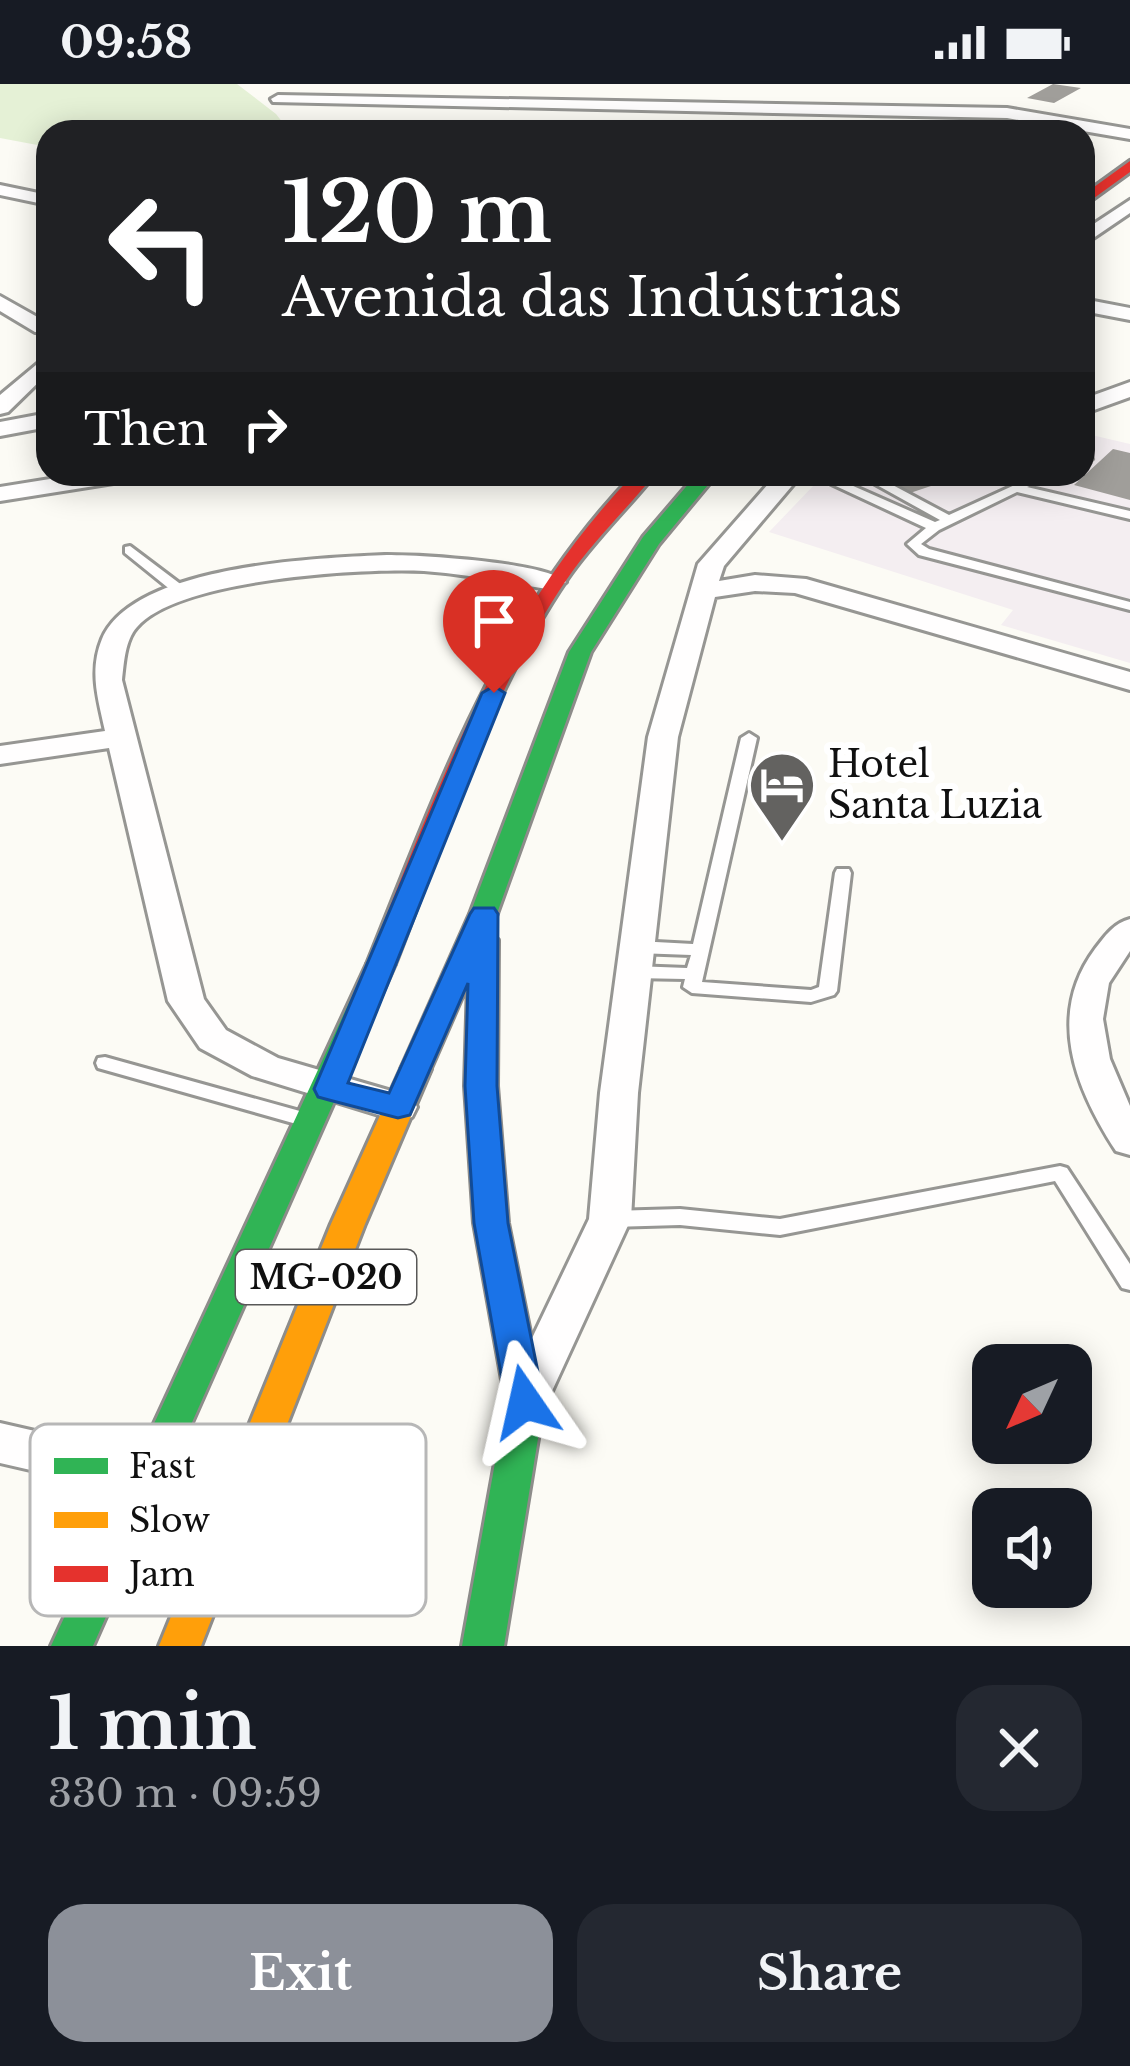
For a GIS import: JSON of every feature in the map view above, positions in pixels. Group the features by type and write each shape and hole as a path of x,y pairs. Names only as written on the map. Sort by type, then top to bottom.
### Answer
{"main road":[{"path":"1095,163 1127,134"},
{"path":"1095,193 1130,165"},
{"path":"169,1424 322,1105 512,649 599,516 632,486"},
{"name":"MG-020","path":"266,1424 484,914 580,652 650,542 698,486"},
{"name":"MG-020","path":"483,1646 525,1402 491,1223 481,1086 484,914"},
{"path":"72,1646 85,1616"},
{"name":"MG-020","path":"180,1646 191,1616"}],"street":[{"path":"511,110 518,84"},
{"path":"677,84 681,120"},
{"path":"278,99 357,109 1004,105 1068,120"},
{"path":"1095,126 1127,134"},
{"path":"1097,145 1127,134"},
{"path":"4,193 36,198"},
{"path":"1095,231 1130,205"},
{"path":"0,302 36,322"},
{"path":"1095,307 1130,314"},
{"path":"0,328 36,327"},
{"path":"0,407 36,372"},
{"path":"1095,402 1130,388"},
{"path":"1095,408 1130,414"},
{"path":"0,429 36,422"},
{"path":"0,494 50,486"},
{"path":"525,1402 610,1219 663,736 711,564 779,486"},
{"path":"398,1107 322,1105 213,1039 186,1001 108,680 111,650 128,620 182,592 265,575 387,562 553,582"},
{"path":"706,591 755,583 796,585 1130,681"},
{"path":"0,755 122,737"},
{"path":"1130,931 1098,965 1084,1003 1085,1047 1130,1141"},
{"path":"0,1442 30,1449"}],"lane":[{"path":"843,486 934,527"},
{"path":"886,486 950,520"},
{"path":"1021,486 934,527 913,544 915,548 1130,607"},
{"path":"1016,488 1130,515"},
{"path":"130,550 182,592"},
{"path":"749,738 692,988 822,995 828,991 843,874"},
{"path":"635,959 699,950"},
{"path":"635,959 695,974"},
{"path":"104,1063 322,1105"},
{"path":"610,1219 680,1217 780,1227 1060,1173 1130,1282"}],"shaded area":[{"path":"1095,436 1130,444 1130,663 1001,625 1013,610 769,532 813,486 1095,486"}],"green space":[{"path":"0,84 237,84 281,120 36,120 36,145 0,138"}],"building":[{"path":"1053,84 1081,88 1054,103 1027,98"},
{"path":"1113,449 1130,453 1130,500 1078,486 1095,486 1095,466"},
{"path":"892,486 931,486 907,494"}],"traffic: fast":[{"path":"416,1069 484,914 580,652 650,541 697,486"},
{"path":"483,1646 525,1402 491,1223 481,1086 484,940"},
{"path":"172,1424 381,964"},
{"path":"72,1646 85,1616"}],"traffic: slow":[{"path":"268,1424 416,1069"},
{"path":"180,1646 192,1616"}],"traffic: jam":[{"path":"1095,193 1130,165"},
{"path":"381,964 459,768 519,640 555,580 597,524 633,486"}],"place":[{"name":"Hotel Santa Luzia","path":"782,844"}],"route":[{"path":"494,693 329,1089 398,1107 484,914 481,1086 491,1223 525,1402"}]}
